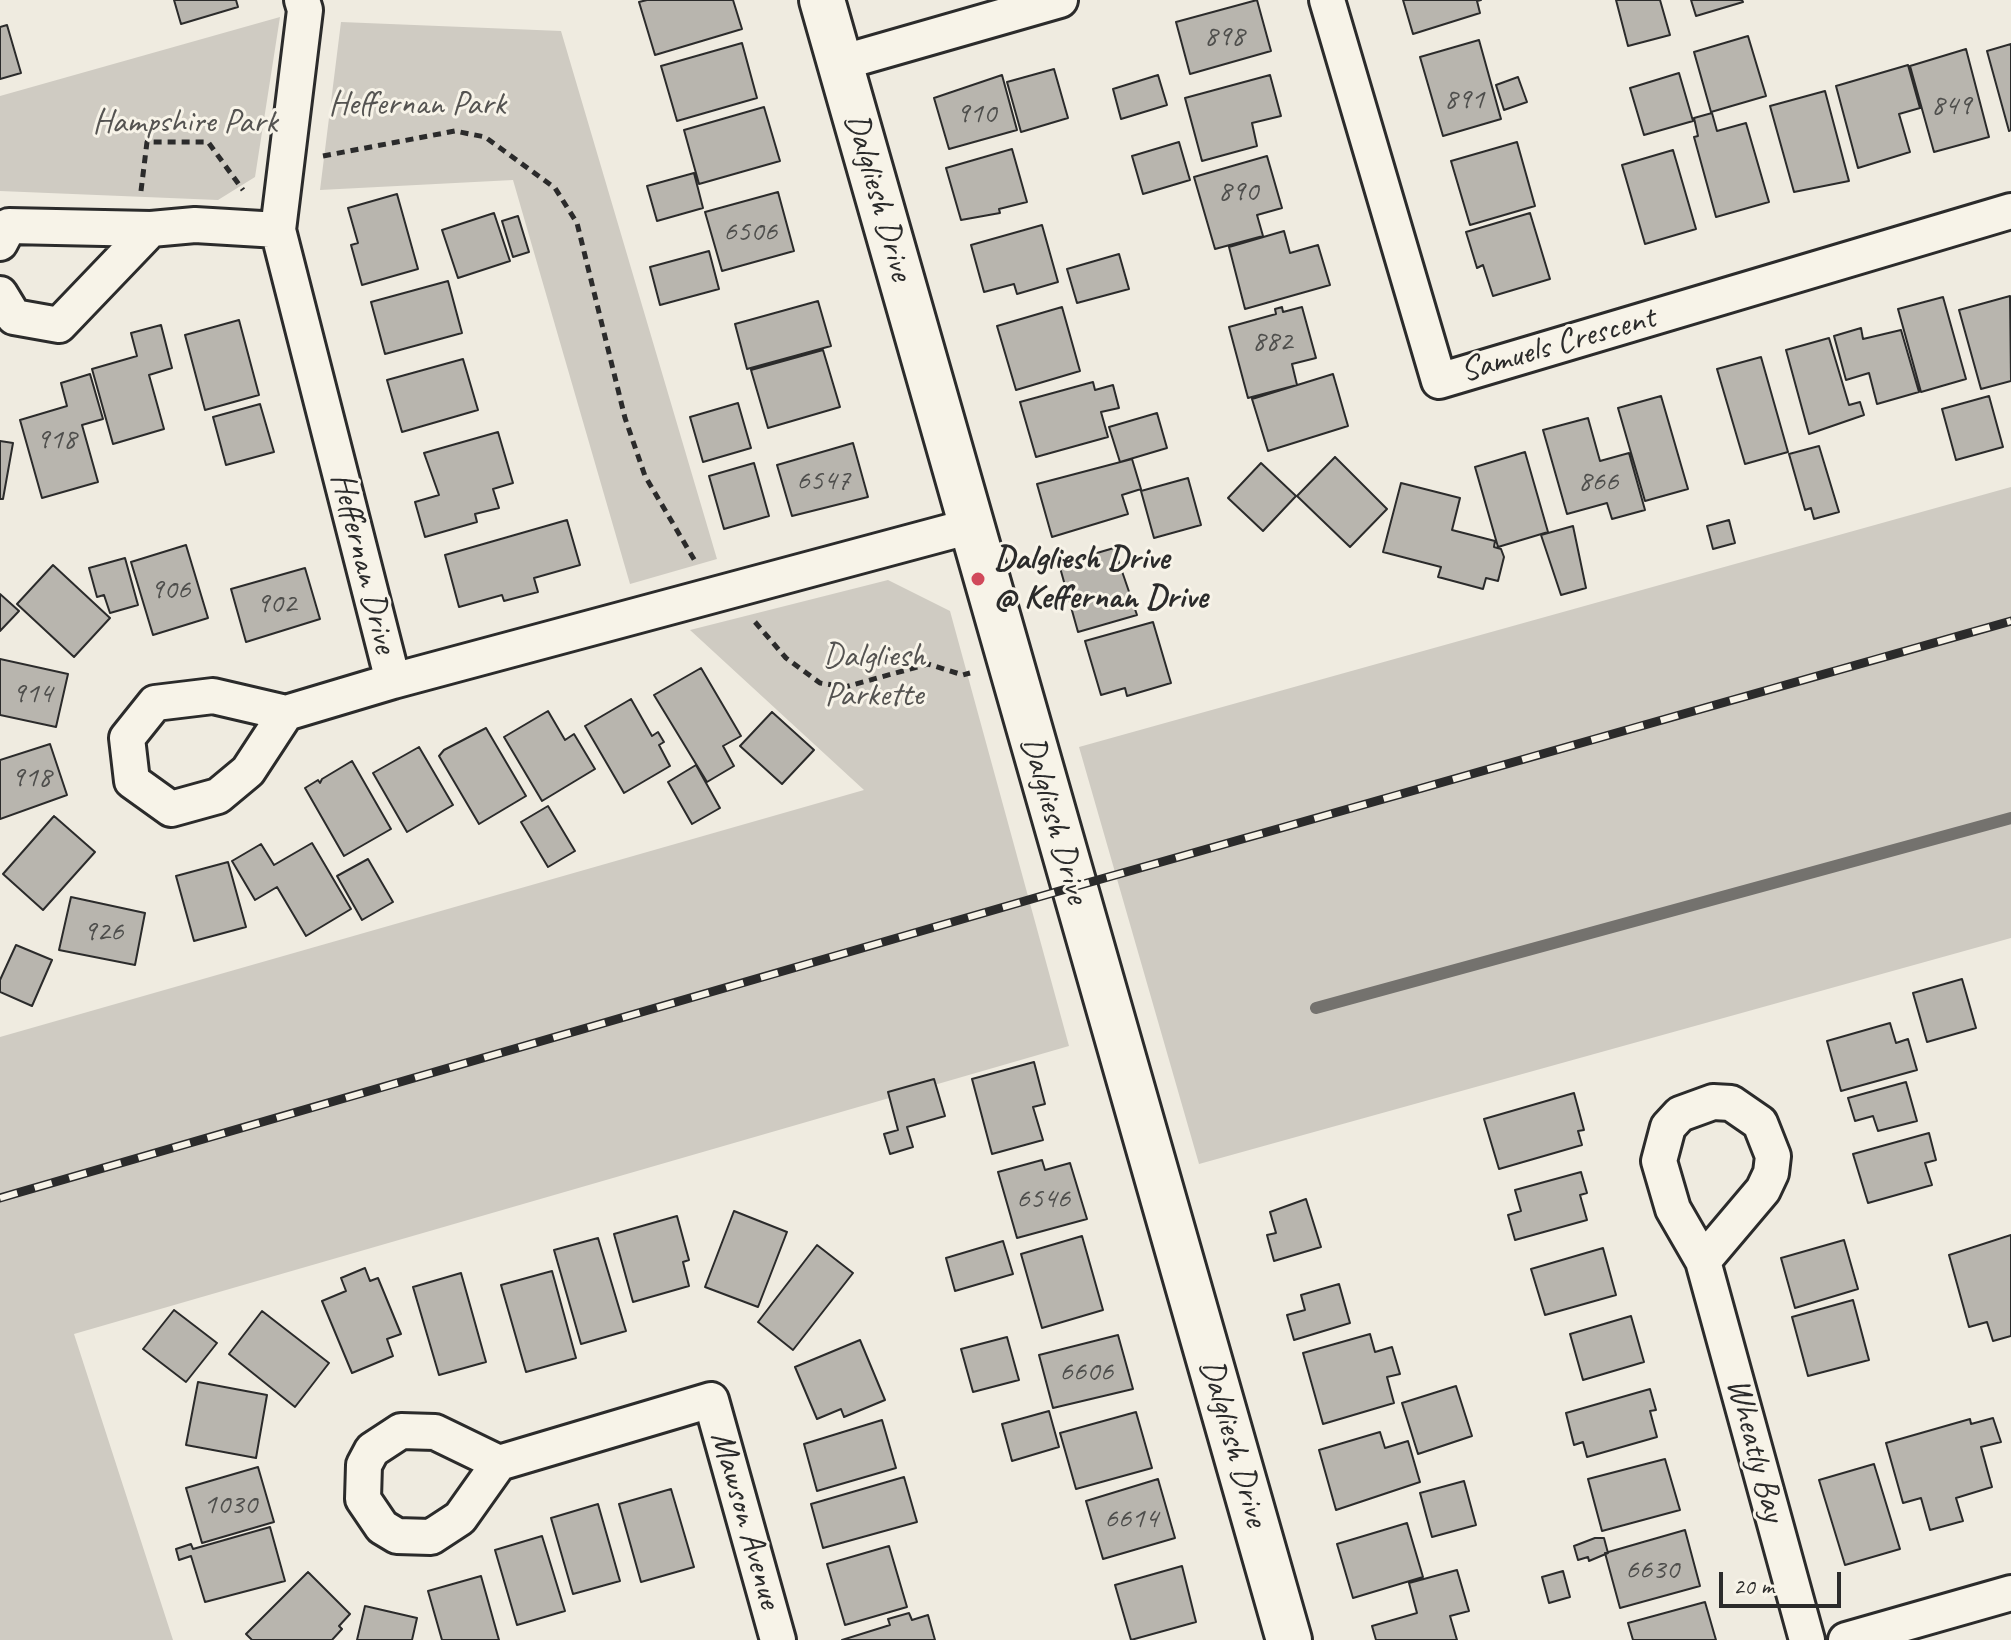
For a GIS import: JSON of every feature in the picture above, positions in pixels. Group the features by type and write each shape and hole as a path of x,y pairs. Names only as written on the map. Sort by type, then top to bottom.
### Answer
{"street":[{"name":"Heffernan Drive","path":"302,0 305,10 278,230 393,681 971,526"},
{"name":"Dalgliesh Drive","path":"822,0 1289,1640"},
{"path":"840,63 1060,0"},
{"name":"Samuels Crescent","path":"1327,0 1439,381 2011,211"},
{"path":"0,243 9,226 144,228 195,225 278,230"},
{"path":"0,294 14,317 59,325 144,228"},
{"path":"286,713 393,681"},
{"name":"Wheatly Bay","path":"1703,1261 1807,1640"},
{"name":"Mawson Avenue","path":"499,1463 711,1400 778,1640"},
{"path":"1846,1640 2011,1593"}],"path":[{"path":"286,162 455,131 485,137 555,188 577,223 625,418 645,476 702,573 710,596"},
{"path":"144,228 147,142 208,142 278,230"},
{"path":"744,587 757,628 786,658 820,683 845,687 928,664 963,675 1009,662"}],"green space":[{"name":"Hampshire Park","path":"280,17 255,177 218,200 0,191 0,96"},
{"name":"Heffernan Park","path":"341,22 561,31 717,559 630,584 513,180 320,190"},
{"path":"2011,487 2011,938 1199,1164 1079,747"},
{"name":"Dalgliesh Parkette","path":"888,580 950,611 1069,1046 74,1334 173,1640 0,1640 0,1037 864,790 690,630"}],"building":[{"path":"174,0 236,0 238,7 181,24"},
{"path":"733,0 742,29 655,55 639,2"},
{"path":"1257,0 1271,51 1190,74 1176,22"},
{"path":"1403,0 1481,0 1477,1 1480,13 1413,34"},
{"path":"1616,0 1660,0 1670,35 1628,46"},
{"path":"1691,0 1742,0 1743,2 1696,16"},
{"path":"7,25 21,73 0,79 0,27"},
{"path":"1748,36 1766,96 1711,112 1694,52"},
{"path":"1479,40 1501,119 1443,136 1420,57"},
{"path":"742,43 757,98 677,121 661,66"},
{"path":"2011,44 2011,130 2009,131 1987,51"},
{"path":"1966,49 1989,137 1934,152 1910,66"},
{"path":"1908,65 1920,108 1899,114 1910,152 1858,168 1836,86"},
{"path":"1054,69 1068,118 1021,132 1007,82"},
{"path":"1679,73 1693,121 1644,135 1630,88"},
{"path":"1002,75 1017,130 949,149 934,98"},
{"path":"1158,75 1167,105 1121,119 1113,89"},
{"path":"1270,75 1281,116 1252,123 1257,146 1202,161 1185,98"},
{"path":"1518,77 1527,102 1504,110 1496,85"},
{"path":"1825,91 1849,181 1794,192 1770,106"},
{"path":"764,107 780,161 699,184 684,130"},
{"path":"1712,113 1717,131 1746,123 1769,202 1716,217 1694,137 1698,136 1694,118"},
{"path":"1179,142 1190,180 1143,194 1132,156"},
{"path":"1517,142 1535,206 1470,225 1451,161"},
{"path":"1012,149 1027,202 999,209 1000,213 961,220 946,168"},
{"path":"1673,150 1696,229 1645,244 1622,165"},
{"path":"1267,156 1282,208 1257,215 1263,236 1215,249 1194,177"},
{"path":"694,173 703,208 657,221 647,186"},
{"path":"778,192 794,251 722,271 705,212"},
{"path":"397,194 418,269 362,285 351,245 358,243 348,208"},
{"path":"494,213 510,261 458,278 442,230"},
{"path":"1530,213 1550,279 1493,296 1483,265 1477,268 1466,232"},
{"path":"518,216 529,252 513,257 502,221"},
{"path":"1042,225 1058,282 1017,294 1014,284 984,292 971,245"},
{"path":"1284,231 1290,253 1318,245 1330,285 1245,309 1229,247"},
{"path":"709,251 719,289 660,305 650,267"},
{"path":"1119,254 1129,289 1077,303 1067,269"},
{"path":"448,281 462,333 385,354 371,302"},
{"path":"2010,296 2011,381 1981,389 1959,310"},
{"path":"1943,297 1966,379 1921,392 1898,309"},
{"path":"818,301 831,346 747,369 735,324"},
{"path":"1062,307 1080,371 1016,390 997,326"},
{"path":"1282,307 1283,312 1302,307 1316,358 1292,364 1297,385 1248,398 1229,327 1276,314 1275,309"},
{"path":"239,320 259,395 205,410 185,335"},
{"path":"161,325 172,368 149,375 164,429 113,444 92,369 137,356 131,333"},
{"path":"1861,328 1863,339 1901,330 1919,392 1877,404 1869,373 1846,380 1834,336"},
{"path":"1829,338 1849,405 1860,402 1864,415 1809,434 1786,350"},
{"path":"823,350 840,407 768,428 751,370"},
{"path":"1761,357 1788,452 1745,464 1717,369"},
{"path":"463,359 478,410 402,432 387,380"},
{"path":"90,374 103,419 82,425 98,482 42,498 20,420 67,406 61,383"},
{"path":"1333,374 1348,426 1268,451 1252,399"},
{"path":"1093,382 1095,390 1113,385 1119,408 1101,412 1108,437 1036,457 1020,402"},
{"path":"1661,396 1688,489 1645,501 1618,408"},
{"path":"1989,396 2003,447 1956,460 1942,409"},
{"path":"738,403 751,448 703,462 690,417"},
{"path":"260,404 274,452 226,465 213,417"},
{"path":"1157,413 1167,448 1120,462 1109,427"},
{"path":"1588,418 1600,461 1629,453 1645,510 1612,519 1607,503 1567,514 1543,430"},
{"path":"498,432 513,483 493,489 499,508 475,514 477,522 425,537 415,502 439,495 424,453"},
{"path":"0,441 13,443 3,499 0,499"},
{"path":"853,443 868,497 792,516 777,465"},
{"path":"1819,446 1839,512 1814,519 1811,508 1805,510 1789,454"},
{"path":"1525,452 1548,532 1498,547 1475,467"},
{"path":"1335,457 1387,509 1350,547 1297,496"},
{"path":"1132,459 1141,489 1122,495 1128,514 1052,537 1037,484"},
{"path":"754,463 769,516 724,529 709,476"},
{"path":"1261,463 1296,496 1263,531 1228,498"},
{"path":"1188,478 1201,525 1154,538 1141,491"},
{"path":"1401,483 1460,498 1452,530 1495,541 1494,547 1501,549 1504,557 1498,581 1486,578 1483,589 1438,577 1441,567 1383,552"},
{"path":"567,520 580,565 534,578 538,592 504,601 502,595 459,607 445,555"},
{"path":"1729,520 1735,543 1713,549 1707,526"},
{"path":"1573,526 1586,588 1561,595 1541,535"},
{"path":"186,545 208,618 153,635 131,562"},
{"path":"1114,548 1137,615 1078,632 1059,564"},
{"path":"125,558 138,605 110,613 104,595 97,597 89,568"},
{"path":"53,565 110,618 74,657 17,604"},
{"path":"305,568 320,619 246,642 231,589"},
{"path":"0,594 19,611 0,631"},
{"path":"1153,622 1171,683 1127,696 1125,688 1101,695 1085,641"},
{"path":"0,659 68,674 56,727 0,715"},
{"path":"701,668 741,736 723,746 734,766 707,782 654,695"},
{"path":"631,699 652,736 658,732 664,742 659,745 670,766 624,793 585,726"},
{"path":"548,711 565,740 574,734 595,769 542,801 504,737"},
{"path":"772,712 814,750 782,784 740,746"},
{"path":"486,728 526,796 479,824 439,756 444,750"},
{"path":"50,744 67,795 0,819 0,760"},
{"path":"419,747 453,805 407,832 373,773"},
{"path":"352,761 391,829 344,856 305,788 318,780 320,783"},
{"path":"696,765 720,808 692,824 668,782"},
{"path":"548,806 575,851 548,867 521,822"},
{"path":"54,816 95,852 43,910 3,874"},
{"path":"312,843 351,909 306,936 277,887 255,900 232,861 261,844 274,865"},
{"path":"368,859 393,902 362,920 337,876"},
{"path":"228,862 246,927 194,941 176,876"},
{"path":"71,897 145,913 135,965 59,950"},
{"path":"16,945 52,960 32,1006 0,992 0,980"},
{"path":"1962,979 1976,1028 1927,1042 1913,993"},
{"path":"1890,1023 1896,1043 1908,1039 1917,1070 1841,1091 1827,1041"},
{"path":"1034,1062 1045,1104 1033,1107 1043,1140 992,1154 972,1079"},
{"path":"934,1079 945,1116 907,1127 913,1147 890,1154 884,1134 898,1130 888,1092"},
{"path":"1906,1082 1917,1121 1878,1131 1873,1116 1855,1121 1848,1098"},
{"path":"1574,1093 1584,1130 1578,1131 1582,1145 1499,1169 1484,1119"},
{"path":"1929,1133 1936,1160 1925,1163 1932,1185 1868,1203 1853,1154"},
{"path":"1042,1160 1045,1170 1070,1163 1087,1219 1017,1238 998,1172"},
{"path":"1581,1172 1587,1193 1580,1195 1587,1220 1515,1240 1508,1215 1521,1211 1515,1190"},
{"path":"1306,1199 1321,1247 1274,1261 1267,1235 1276,1233 1270,1212"},
{"path":"734,1211 787,1232 758,1307 705,1287"},
{"path":"677,1216 689,1260 683,1262 689,1286 633,1302 614,1234"},
{"path":"2011,1235 2011,1336 1993,1341 1987,1322 1969,1327 1949,1255"},
{"path":"1082,1236 1103,1310 1042,1328 1021,1254"},
{"path":"598,1238 626,1331 581,1344 554,1250"},
{"path":"1844,1240 1858,1289 1795,1308 1781,1258"},
{"path":"1003,1241 1013,1274 955,1291 946,1258"},
{"path":"817,1245 853,1273 793,1350 758,1322"},
{"path":"1603,1248 1616,1295 1545,1315 1531,1269"},
{"path":"365,1268 370,1281 378,1278 401,1334 387,1339 393,1356 352,1373 322,1301 346,1291 341,1278"},
{"path":"552,1271 576,1358 526,1372 501,1285"},
{"path":"461,1273 486,1362 439,1375 413,1287"},
{"path":"1339,1284 1350,1323 1294,1340 1287,1315 1305,1310 1301,1295"},
{"path":"1853,1300 1869,1360 1808,1376 1792,1317"},
{"path":"174,1310 217,1343 186,1382 143,1349"},
{"path":"262,1311 329,1363 295,1407 229,1354"},
{"path":"1631,1316 1644,1362 1583,1380 1570,1334"},
{"path":"1370,1334 1375,1352 1392,1347 1400,1374 1387,1377 1394,1403 1323,1424 1303,1353"},
{"path":"1118,1335 1133,1389 1053,1408 1039,1355"},
{"path":"1007,1337 1019,1380 973,1392 961,1349"},
{"path":"860,1340 885,1400 844,1417 841,1409 817,1419 795,1367"},
{"path":"198,1382 267,1395 256,1458 186,1445"},
{"path":"1456,1386 1472,1436 1418,1454 1402,1403"},
{"path":"1650,1389 1656,1410 1650,1411 1657,1437 1587,1457 1583,1442 1574,1445 1566,1413"},
{"path":"1049,1411 1059,1447 1012,1461 1002,1424"},
{"path":"1136,1412 1152,1468 1076,1489 1060,1433"},
{"path":"1993,1418 2001,1442 1981,1447 1992,1487 1956,1498 1963,1521 1930,1530 1921,1498 1903,1503 1886,1443 1970,1419 1971,1424"},
{"path":"882,1420 896,1468 817,1491 804,1444"},
{"path":"1380,1432 1385,1448 1408,1441 1420,1482 1336,1510 1319,1450"},
{"path":"1665,1459 1680,1510 1602,1531 1588,1479"},
{"path":"1874,1464 1900,1549 1845,1565 1819,1480"},
{"path":"258,1467 274,1522 202,1543 186,1488"},
{"path":"904,1477 917,1522 823,1548 811,1504"},
{"path":"1158,1479 1175,1538 1103,1559 1086,1501"},
{"path":"1464,1481 1476,1525 1432,1537 1420,1493"},
{"path":"671,1489 694,1567 641,1582 619,1504"},
{"path":"598,1504 620,1581 573,1594 551,1518"},
{"path":"1407,1523 1423,1577 1353,1598 1337,1544"},
{"path":"270,1527 285,1581 205,1602 191,1556 179,1560 176,1549 191,1544 193,1549"},
{"path":"1685,1530 1700,1586 1620,1608 1605,1553"},
{"path":"542,1536 565,1611 517,1625 495,1550"},
{"path":"1604,1538 1608,1553 1589,1561 1588,1557 1578,1560 1574,1546"},
{"path":"889,1546 907,1607 845,1625 827,1564"},
{"path":"1182,1566 1196,1622 1131,1640 1115,1585"},
{"path":"1457,1570 1469,1611 1450,1616 1457,1640 1376,1640 1372,1626 1417,1613 1409,1583"},
{"path":"1563,1571 1570,1597 1549,1603 1542,1577"},
{"path":"308,1572 350,1614 339,1626 342,1629 332,1640 252,1640 246,1634"},
{"path":"481,1576 499,1640 442,1640 428,1591"},
{"path":"1705,1602 1716,1640 1633,1640 1628,1623"},
{"path":"365,1606 417,1618 412,1640 357,1640"},
{"path":"909,1613 912,1620 928,1615 935,1640 842,1640 890,1625 888,1619"}],"waterway":[{"path":"1316,1008 2011,818"}],"railway":[{"path":"0,1198 1073,887 2011,621"}],"place":[{"name":"Dalgliesh Drive @ Keffernan Drive","path":"978,579"}]}
